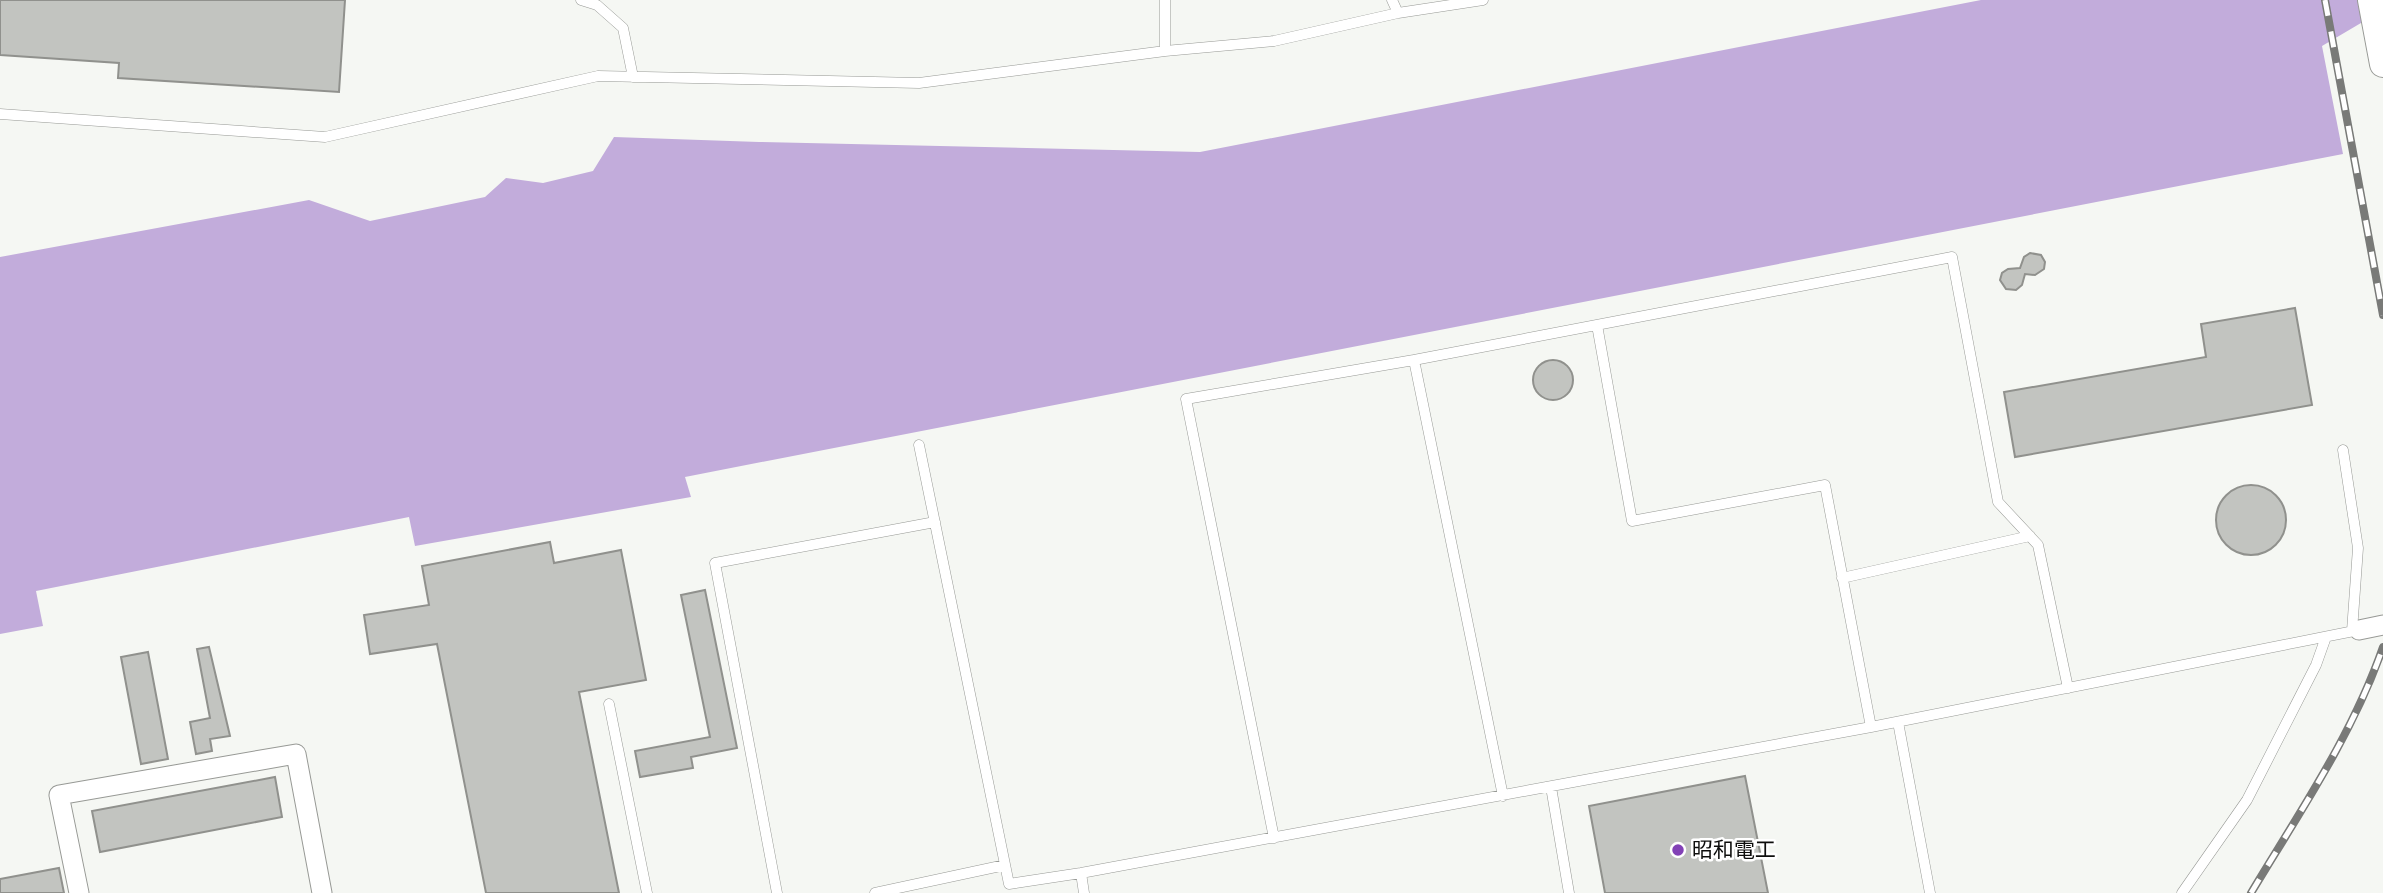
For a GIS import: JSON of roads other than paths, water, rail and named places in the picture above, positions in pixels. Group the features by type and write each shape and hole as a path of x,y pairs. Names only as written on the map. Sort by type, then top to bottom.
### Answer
{"main road":[{"path":"2371,0 2383,64"}],"street":[{"path":"2356,631 2383,625"},
{"path":"79,893 60,795 296,754 322,893"}],"lane":[{"path":"581,0 597,5 624,28 633,77"},
{"path":"1165,0 1165,51"},
{"path":"1392,0 1398,13"},
{"path":"0,114 325,137 598,76 919,83 1165,51 1274,41 1398,13 1483,0"},
{"path":"1274,838 1186,399 1414,360 1952,257 1998,502 2038,545 2068,688"},
{"path":"1597,325 1632,521 1825,485 1871,727"},
{"path":"1414,360 1503,796"},
{"path":"919,445 1009,884 1274,838 1898,722 2356,631 2358,548 2343,450"},
{"path":"777,893 715,563 934,522"},
{"path":"1842,578 2029,536"},
{"path":"2182,893 2248,800 2316,665 2326,637"},
{"path":"609,704 647,893"},
{"path":"1898,722 1930,893"},
{"path":"1550,787 1569,893"},
{"path":"875,893 1005,866"},
{"path":"1080,873 1084,893"}],"railway":[{"path":"2325,0 2383,315"},
{"path":"2251,893 2340,743 2383,647"}],"place":[{"name":"昭和電工","path":"1678,850"}]}
